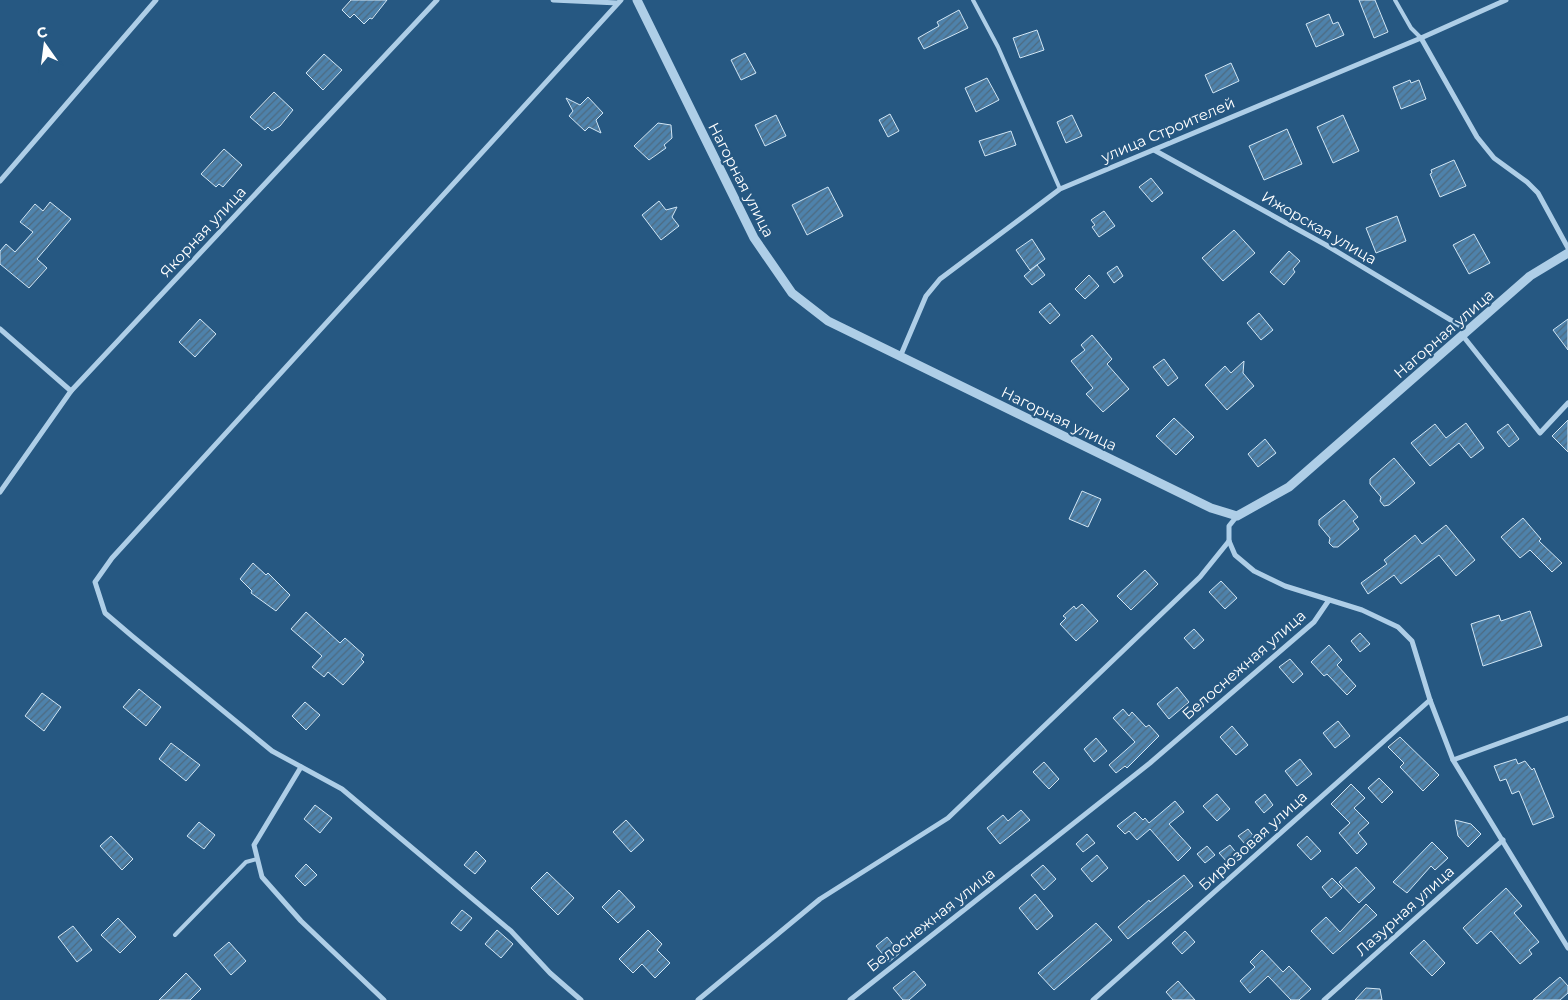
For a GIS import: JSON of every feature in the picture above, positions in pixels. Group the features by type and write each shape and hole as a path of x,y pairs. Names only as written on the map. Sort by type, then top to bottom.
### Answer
{"street":[{"path":"0,181 156,0"},
{"name":"Якорная улица","path":"0,492 71,391 437,0"},
{"path":"553,0 619,1"},
{"name":"Нагорная улица","path":"637,0 754,238 792,292 828,321 900,358 1211,508 1237,516 1289,487 1530,276 1568,253"},
{"name":"улица Строителей","path":"900,358 926,296 940,279 1060,189 1421,38 1506,0"},
{"path":"581,1000 550,973 511,931 342,789 272,751 185,682 105,613 95,582 112,558 619,1"},
{"path":"1421,38 1477,137 1494,158 1538,192 1568,248"},
{"name":"Ижорская улица","path":"1154,150 1326,245 1466,334 1540,433 1568,403"},
{"path":"0,329 71,391"},
{"path":"1237,516 1229,526 1229,541 1235,555 1254,571 1285,586 1362,610 1398,627 1412,641 1430,700 1453,760 1568,948"},
{"path":"698,1000 820,899 948,818 1200,577 1229,541"},
{"name":"Белоснежная улица","path":"850,1000 1150,763 1314,622 1328,600"},
{"name":"Бирюзовая улица","path":"1093,1000 1430,700"},
{"path":"1453,760 1568,718"},
{"path":"301,767 254,845 262,877 281,900 384,1000"},
{"name":"Лазурная улица","path":"1324,1000 1503,840"}],"lane":[{"path":"973,0 998,47 1060,189"},
{"path":"1396,0 1411,28 1421,38"},
{"path":"175,935 246,862 257,859"}],"building":[{"path":"351,0 387,0 372,19 370,18 364,24 354,14 350,18 342,10"},
{"path":"1359,0 1375,0 1388,32 1374,38"},
{"path":"959,10 968,28 924,49 918,38 939,26 937,22"},
{"path":"1329,14 1333,24 1338,22 1344,35 1316,47 1306,24"},
{"path":"1037,30 1044,50 1020,58 1013,38"},
{"path":"745,53 756,73 741,80 731,60"},
{"path":"324,54 342,70 323,90 306,73"},
{"path":"1231,63 1239,81 1213,93 1205,75"},
{"path":"987,78 999,100 976,112 965,88"},
{"path":"1410,80 1411,83 1419,80 1426,99 1401,109 1393,87"},
{"path":"274,92 293,110 280,126 272,131 268,127 265,130 250,117"},
{"path":"588,97 603,113 596,120 601,133 589,127 585,131 569,116 573,111 566,98 580,105"},
{"path":"890,114 899,131 888,137 879,120"},
{"path":"776,115 786,136 765,146 755,125"},
{"path":"1072,115 1082,136 1066,143 1057,122"},
{"path":"1343,115 1359,151 1333,163 1317,127"},
{"path":"658,123 671,125 672,138 664,145 666,148 649,160 634,146"},
{"path":"1287,129 1302,164 1264,180 1249,146"},
{"path":"1011,131 1016,145 985,156 979,141"},
{"path":"224,149 242,165 223,187 219,184 216,187 201,174"},
{"path":"1454,160 1466,186 1440,197 1430,174 1432,173 1431,170"},
{"path":"1151,178 1163,193 1152,202 1139,187"},
{"path":"828,187 843,216 807,235 792,205"},
{"path":"659,201 666,210 677,207 672,217 679,226 661,240 642,215"},
{"path":"50,202 71,219 37,259 47,268 29,288 0,264 0,251 6,244 15,252 33,232 20,222 35,204 43,211"},
{"path":"1104,211 1115,226 1099,237 1092,227 1095,225 1091,220"},
{"path":"1397,216 1406,241 1376,253 1366,228"},
{"path":"1234,230 1255,253 1223,281 1202,258"},
{"path":"1474,234 1490,263 1469,274 1453,245"},
{"path":"1032,239 1045,259 1030,270 1016,250"},
{"path":"1289,251 1300,261 1293,269 1295,272 1284,285 1270,272"},
{"path":"1037,265 1045,275 1032,285 1024,276"},
{"path":"1117,266 1123,276 1114,283 1107,273"},
{"path":"1089,275 1099,286 1085,299 1075,289"},
{"path":"1050,303 1060,315 1050,324 1039,312"},
{"path":"1259,313 1273,330 1261,340 1247,323"},
{"path":"200,319 216,334 195,357 179,342"},
{"path":"1568,319 1568,350 1553,330"},
{"path":"1092,335 1112,359 1107,364 1129,389 1103,412 1086,394 1093,388 1071,361 1085,350 1081,345"},
{"path":"1164,359 1178,378 1168,386 1153,367"},
{"path":"1244,361 1243,373 1254,386 1227,410 1205,385 1225,366 1231,373"},
{"path":"1174,418 1194,437 1176,455 1156,436"},
{"path":"1568,420 1568,452 1552,436"},
{"path":"1466,423 1484,448 1471,458 1459,443 1430,466 1411,443 1435,424 1446,438"},
{"path":"1508,424 1519,439 1509,447 1497,432"},
{"path":"1265,439 1276,453 1258,467 1248,454"},
{"path":"1394,458 1415,483 1389,505 1384,506 1380,501 1381,497 1370,484 1370,479"},
{"path":"1082,491 1101,499 1088,527 1069,519"},
{"path":"1344,500 1358,517 1353,521 1359,529 1338,547 1333,547 1329,543 1330,538 1319,525 1319,520"},
{"path":"1523,518 1541,539 1539,541 1562,563 1552,572 1530,550 1520,558 1501,537"},
{"path":"1446,525 1475,560 1456,576 1439,555 1401,584 1394,575 1368,594 1361,583 1387,564 1384,560 1415,535 1422,544"},
{"path":"253,563 266,575 268,573 290,595 276,611 251,593 252,591 240,579"},
{"path":"1145,570 1158,584 1131,610 1117,596"},
{"path":"1221,581 1237,598 1225,609 1209,592"},
{"path":"1082,604 1098,621 1076,641 1060,624 1066,618 1063,616 1074,606 1076,609"},
{"path":"1530,611 1542,646 1483,666 1471,624 1499,615 1501,621"},
{"path":"306,612 340,643 345,638 364,655 361,659 364,662 343,685 328,672 324,677 312,667 322,656 291,629"},
{"path":"1194,629 1204,640 1194,649 1184,638"},
{"path":"1360,633 1370,644 1360,652 1351,641"},
{"path":"1329,645 1342,660 1337,665 1356,686 1347,695 1327,674 1324,676 1311,662"},
{"path":"1290,659 1303,674 1293,683 1279,667"},
{"path":"1177,687 1189,702 1169,719 1157,704"},
{"path":"139,689 161,707 146,726 123,707"},
{"path":"42,693 61,707 44,731 25,716"},
{"path":"305,702 320,715 306,730 292,716"},
{"path":"1123,709 1129,716 1132,712 1146,727 1149,725 1159,736 1127,768 1125,766 1116,773 1109,765 1135,742 1113,718"},
{"path":"1338,721 1350,736 1335,748 1323,733"},
{"path":"1232,726 1248,745 1236,755 1220,737"},
{"path":"1400,737 1439,775 1423,791 1400,767 1404,763 1388,747"},
{"path":"1096,738 1107,751 1094,762 1084,749"},
{"path":"171,743 200,765 186,781 159,759"},
{"path":"1300,759 1312,774 1297,786 1285,771"},
{"path":"1516,759 1518,764 1525,761 1532,770 1534,768 1554,817 1533,825 1519,791 1512,794 1506,779 1500,781 1494,766"},
{"path":"1044,762 1059,779 1049,789 1033,772"},
{"path":"1379,778 1393,792 1382,803 1368,788"},
{"path":"1351,784 1365,798 1354,808 1369,823 1358,833 1367,844 1357,854 1339,833 1350,823 1331,804"},
{"path":"1217,794 1230,809 1217,821 1203,806"},
{"path":"1265,794 1273,805 1264,813 1255,802"},
{"path":"1175,801 1184,812 1169,824 1191,848 1178,861 1150,829 1137,840 1129,831 1125,834 1117,826 1135,812 1149,823"},
{"path":"315,805 332,818 320,833 304,819"},
{"path":"1021,810 1030,820 1000,844 987,828 1003,815 1008,821"},
{"path":"626,820 644,840 631,852 613,832"},
{"path":"1455,820 1471,824 1481,834 1468,847 1458,836"},
{"path":"199,822 215,835 204,849 187,836"},
{"path":"1248,829 1255,838 1246,845 1238,836"},
{"path":"1087,834 1095,843 1083,852 1076,844"},
{"path":"111,836 133,859 122,870 100,846"},
{"path":"1307,836 1321,851 1311,860 1297,845"},
{"path":"1432,842 1448,858 1435,870 1431,866 1407,893 1393,882"},
{"path":"1230,845 1238,855 1228,863 1219,853"},
{"path":"1207,846 1215,855 1205,863 1197,854"},
{"path":"476,851 486,861 475,874 464,865"},
{"path":"1097,855 1108,868 1092,882 1081,869"},
{"path":"306,864 317,875 305,886 295,876"},
{"path":"1043,865 1056,879 1044,890 1031,875"},
{"path":"1356,867 1375,888 1359,903 1339,882"},
{"path":"547,872 574,898 558,915 531,888"},
{"path":"1184,875 1193,886 1128,939 1118,927 1149,900 1150,902"},
{"path":"1332,878 1342,888 1331,898 1322,887"},
{"path":"1506,888 1522,906 1514,913 1539,942 1529,950 1532,954 1520,964 1491,931 1477,944 1463,928"},
{"path":"619,890 635,907 618,923 602,907"},
{"path":"1035,894 1053,916 1037,930 1019,908"},
{"path":"1366,904 1377,915 1333,954 1311,931 1326,917 1340,932"},
{"path":"462,910 472,918 461,931 451,923"},
{"path":"118,918 136,937 120,953 101,935"},
{"path":"1096,923 1112,940 1054,990 1038,973"},
{"path":"73,926 92,950 77,962 58,937"},
{"path":"497,930 513,944 501,958 485,944"},
{"path":"648,930 662,944 657,950 670,963 655,978 642,964 633,973 619,959"},
{"path":"1185,931 1195,942 1182,954 1172,943"},
{"path":"887,937 900,953 889,962 876,946"},
{"path":"1424,940 1445,963 1432,976 1410,953"},
{"path":"229,942 246,961 231,975 214,955"},
{"path":"1262,950 1283,972 1289,966 1311,989 1299,1000 1291,1000 1268,976 1250,993 1240,981 1255,967 1250,962"},
{"path":"914,971 926,985 909,1000 903,1000 893,988"},
{"path":"186,973 201,989 190,1000 159,1000"},
{"path":"1560,977 1568,986 1568,993 1560,1000 1533,1000"},
{"path":"1178,981 1195,1000 1173,1000 1166,992"},
{"path":"1366,988 1380,989 1382,1000 1355,1000"}]}
